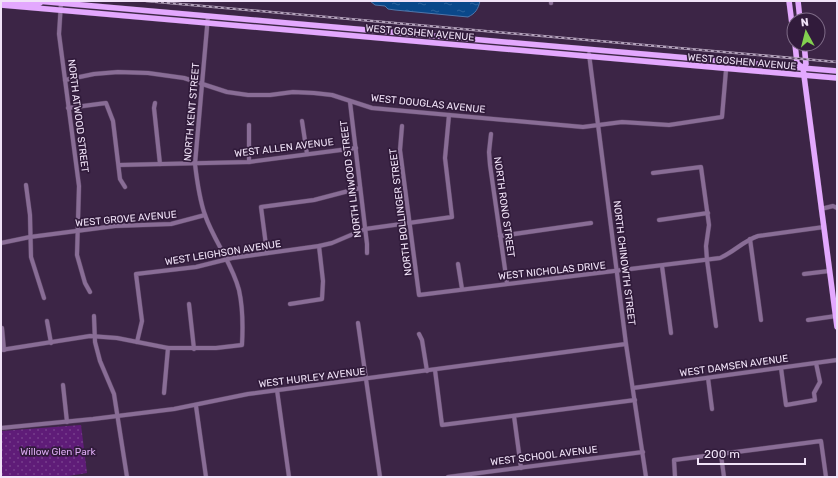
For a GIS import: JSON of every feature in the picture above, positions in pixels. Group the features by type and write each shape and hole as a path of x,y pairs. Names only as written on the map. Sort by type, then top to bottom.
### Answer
{"main road":[{"name":"WEST GOSHEN AVENUE","path":"37,1 837,71"},
{"path":"789,1 790,12"},
{"path":"798,1 799,12"},
{"path":"1,2 38,4 42,2"},
{"name":"WEST GOSHEN AVENUE","path":"1,5 588,58 837,78"},
{"path":"414,42 418,39 425,38 455,40 459,38"},
{"path":"795,52 797,63 803,68"},
{"path":"805,52 806,64 803,68 829,271 835,291 837,327"}],"street":[{"name":"NORTH ATWOOD STREET","path":"60,3 59,34 79,186 77,255 83,276 90,292"},
{"name":"NORTH KENT STREET","path":"194,349 242,345 242,304 239,290 227,259 205,215 199,193 196,164 208,16"},
{"name":"NORTH CHINOWTH STREET","path":"589,50 588,58 626,344 646,477"},
{"name":"WEST DOUGLAS AVENUE","path":"65,80 94,74 118,72 154,74 184,78 227,92 248,95 293,92 314,93 332,96 372,108 583,127 622,122 669,125 722,117 726,70"},
{"name":"NORTH LINWOOD STREET","path":"350,102 366,229 367,253"},
{"path":"68,108 106,103 113,121 120,179 125,187"},
{"path":"155,103 154,108 160,164"},
{"name":"WEST LEIGHSON AVENUE","path":"138,342 142,321 136,274 196,267 227,259 318,246 332,243 366,229 452,217 445,158 449,115"},
{"path":"302,121 306,154"},
{"path":"249,125 248,148 250,162"},
{"name":"NORTH BOLLINGER STREET","path":"402,126 400,150 419,295"},
{"name":"NORTH RONO STREET","path":"491,134 489,152 507,283"},
{"name":"WEST ALLEN AVENUE","path":"119,165 250,162 356,148"},
{"path":"653,173 701,167 708,213 707,260 716,326"},
{"path":"26,185 30,215 31,257 44,298"},
{"path":"266,253 261,207 314,200 360,188"},
{"path":"821,209 837,208"},
{"path":"659,220 708,213"},
{"name":"WEST GROVE AVENUE","path":"1,243 30,237 115,226 171,224 205,215"},
{"path":"500,236 591,223"},
{"name":"WEST NICHOLAS DRIVE","path":"419,295 507,283 617,272 720,258 730,253 750,238 824,227"},
{"path":"750,238 761,320"},
{"path":"290,304 320,300 324,296 318,246"},
{"path":"458,264 462,289"},
{"path":"662,266 671,333"},
{"path":"804,274 829,271"},
{"path":"2,328 3,350 51,344 75,338 94,336 168,348 194,349 189,304"},
{"path":"94,316 94,336 98,354 114,394 127,477"},
{"path":"808,320 836,316"},
{"path":"47,321 51,344"},
{"path":"358,323 380,477"},
{"path":"419,334 422,340 427,371"},
{"name":"WEST HURLEY AVENUE","path":"1,428 67,422 196,406 237,396 277,390 626,344"},
{"path":"164,393 168,348"},
{"name":"WEST DAMSEN AVENUE","path":"633,388 837,360"},
{"path":"780,368 786,405 815,400 814,393 820,382 816,363"},
{"path":"435,370 442,425 635,400"},
{"path":"708,378 712,409"},
{"path":"63,385 67,422"},
{"path":"277,390 289,477"},
{"path":"196,406 206,477"},
{"path":"514,416 521,468"},
{"path":"675,477 674,460 821,441 826,477"},
{"name":"WEST SCHOOL AVENUE","path":"448,477 643,452"},
{"path":"721,455 724,477"}],"green space":[{"name":"Willow Glen Park","path":"81,425 87,473 62,477 1,477 1,431"}],"water":[{"path":"370,1 480,1 473,14 468,17 388,9 385,6 375,5"}],"railway":[{"path":"146,1 837,62"}]}
